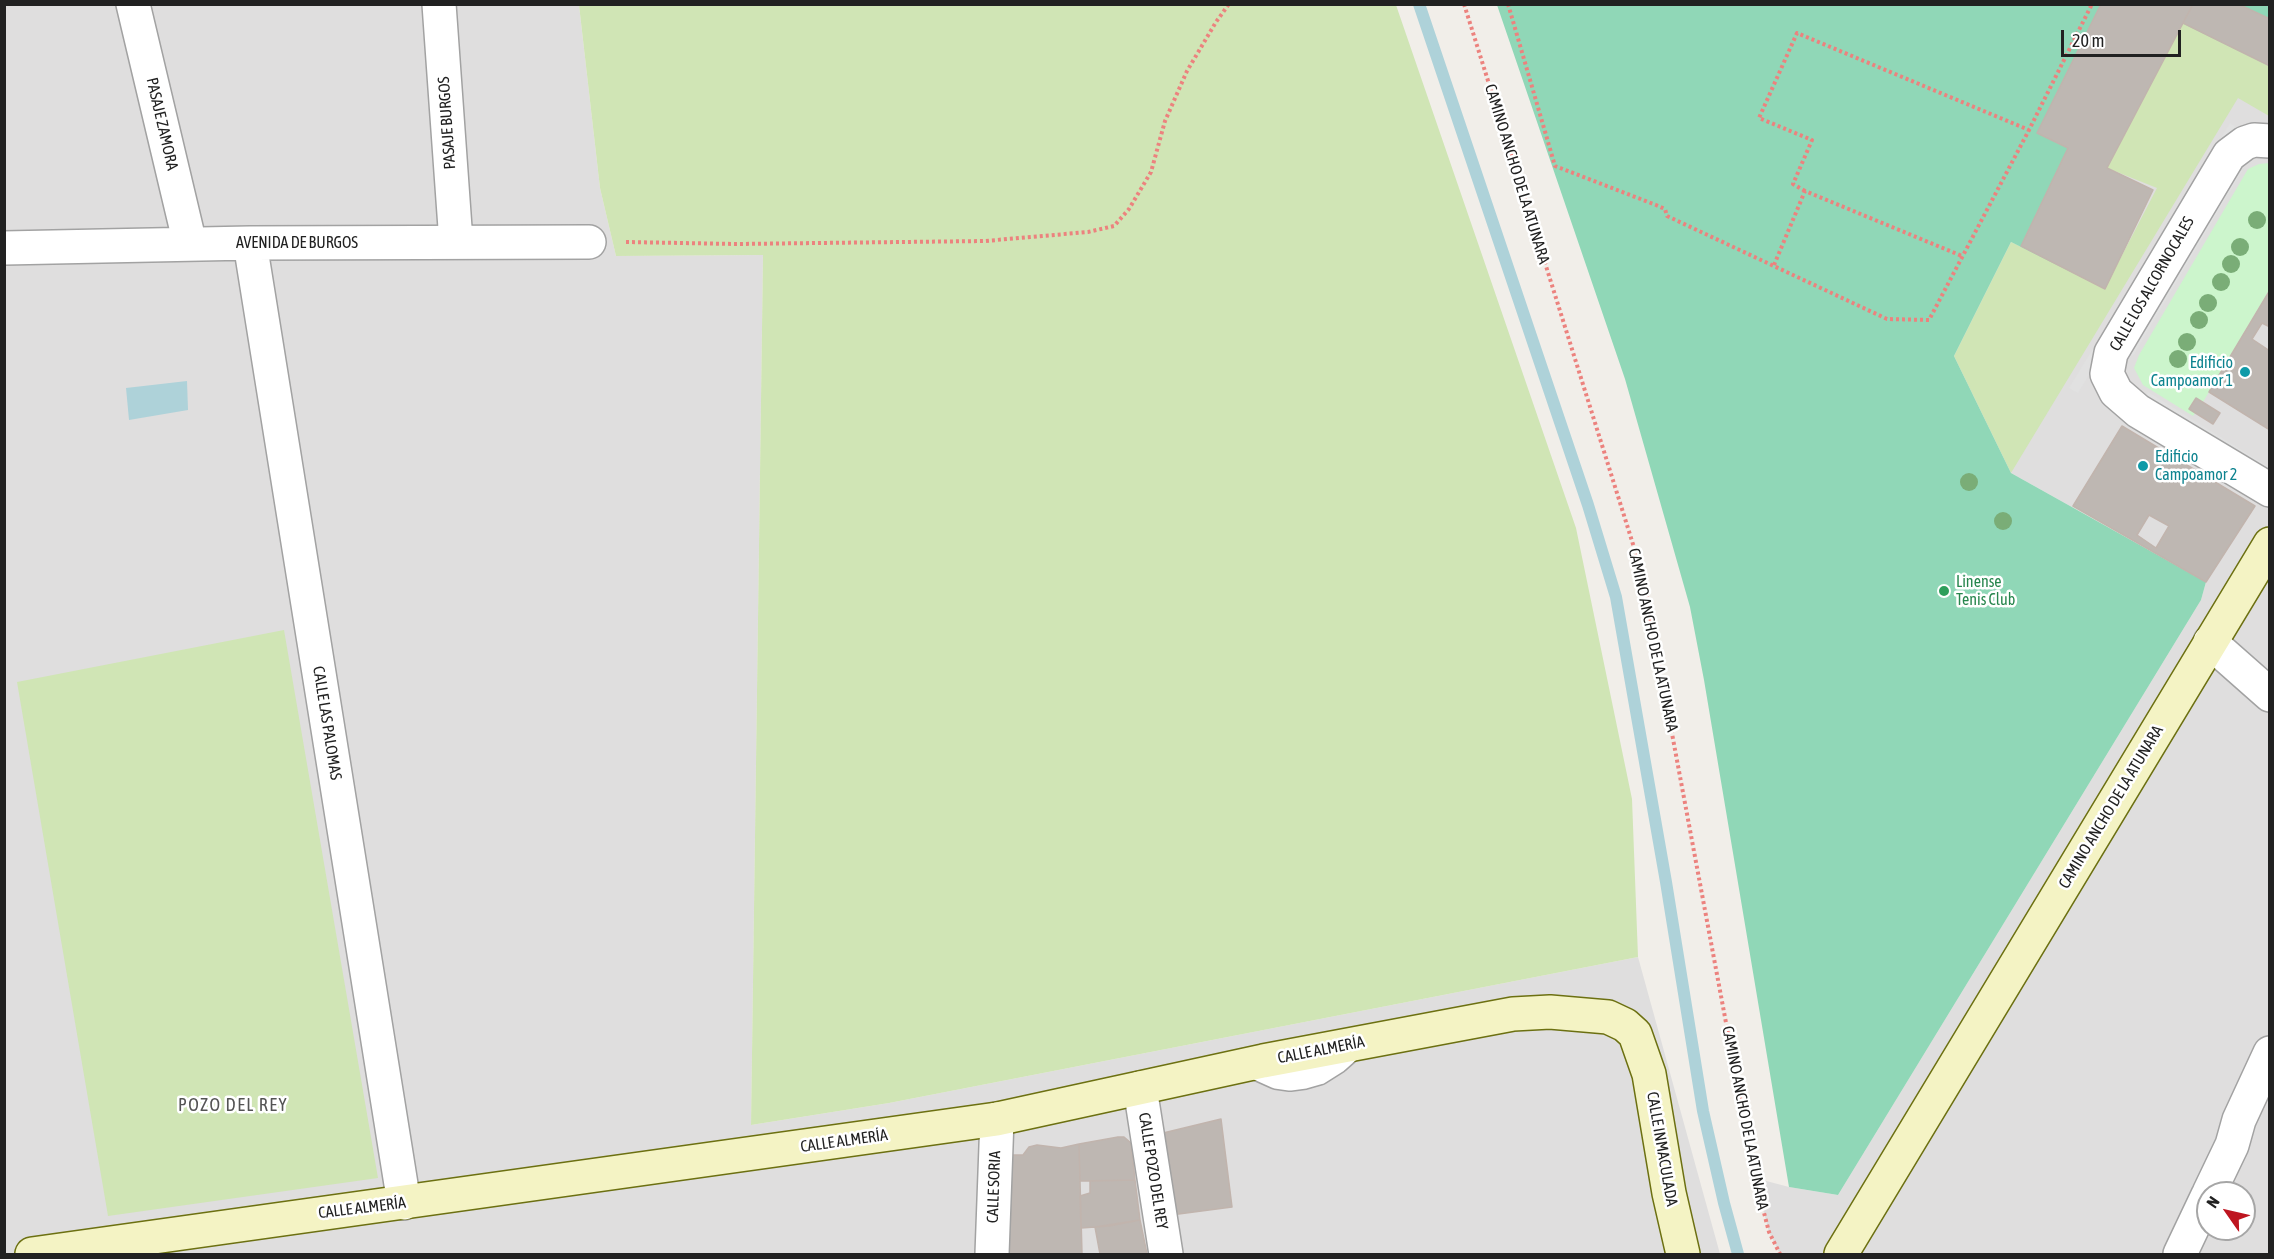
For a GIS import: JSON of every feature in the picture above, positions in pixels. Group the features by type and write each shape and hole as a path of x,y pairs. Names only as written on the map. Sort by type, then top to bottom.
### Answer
{"street":[{"name":"PASAJE ZAMORA","path":"133,4 190,244"},
{"name":"PASAJE BURGOS","path":"439,4 456,242"},
{"name":"CALLE LOS ALCORNOCALES","path":"2270,141 2245,142 2229,155 2111,353 2107,374 2116,392 2138,411 2270,490"},
{"name":"AVENIDA DE BURGOS","path":"4,248 250,243 589,242"},
{"name":"CALLE LAS PALOMAS","path":"250,243 404,1203"},
{"name":"CAMINO ANCHO DE LA ATUNARA","path":"1841,1254 2270,544"},
{"path":"2210,642 2270,695"},
{"name":"CALLE ALMERÍA","path":"32,1254 997,1119 1247,1065 1514,1014 1550,1012 1608,1017 1625,1025 1635,1034 1640,1043"},
{"name":"CALLE INMACULADA","path":"1640,1043 1649,1074 1669,1193 1683,1254"},
{"path":"2215,1181 2232,1144 2239,1120 2270,1053"},
{"name":"CALLE POZO DEL REY","path":"1140,1088 1166,1254"},
{"name":"CALLE SORIA","path":"992,1254 997,1119"},
{"path":"2180,1254 2196,1221"}],"path":[{"path":"589,242 736,244 985,241 1088,232 1114,226 1129,209 1151,171 1165,121 1187,71 1229,4"},
{"name":"CAMINO ANCHO DE LA ATUNARA","path":"1464,4 1642,573 1755,1178 1769,1232 1780,1254"},
{"path":"1508,4 1556,166 1665,209 1667,216 1774,264 1887,319 1929,320 2092,4"},
{"path":"1962,256 1793,184 1812,140 1759,118 1797,33 2029,130"},
{"path":"1774,264 1805,190"}],"shaded area":[{"path":"5,4 579,5 600,188 616,256 763,255 751,1125 889,1103 1638,957 1720,1254 5,1254"},
{"path":"2258,62 2269,66 2269,1254 1780,1254 1769,1232 1755,1178 1789,1187 1838,1195 2201,600 2206,582 2011,473 2107,168"},
{"path":"2230,123 2239,129 2078,393 2069,388"},
{"path":"2235,167 2242,171 2133,356 2127,353"},
{"path":"2148,392 2269,467 2269,473 2143,400"}],"green space":[{"path":"579,5 1396,5 1576,528 1632,799 1638,957 889,1103 751,1125 763,255 616,256 600,188"},
{"name":"Linense Tenis Club","path":"1497,5 2269,5 2269,66 2182,23 2107,168 2153,190 2105,289 2011,242 1954,356 2011,473 2206,582 2201,600 1838,1195 1789,1187 1690,607 1625,379"},
{"path":"2183,23 2269,66 2269,116 2238,98 2011,473 1954,356 2011,242 2105,288 2157,188 2107,168"},
{"path":"2269,163 2269,290 2203,402 2195,398 2189,409 2195,413 2193,416 2143,385 2134,368 2139,355 2248,169"},
{"path":"284,630 378,1178 108,1216 17,682"}],"water":[{"path":"187,381 188,410 129,420 126,388"}],"building":[{"path":"2101,4 2193,4 2107,168 2153,190 2105,289 2021,246 2068,148 2037,133"},
{"path":"2193,4 2238,4 2270,19 2270,66 2183,23"},
{"name":"Edificio Campoamor 1","path":"2270,290 2270,327 2262,323 2252,339 2270,351 2270,430 2209,392"},
{"path":"2196,398 2220,413 2213,424 2189,409"},
{"name":"Edificio Campoamor 2","path":"2122,426 2255,506 2206,582 2073,506","holes":["2149,515 2169,526 2156,548 2137,535"]},
{"path":"1221,1119 1232,1207 1171,1215 1159,1134"},
{"path":"1124,1137 1131,1143 1135,1180 1080,1181 1079,1144"},
{"path":"1079,1144 1082,1254 1007,1254 1006,1155 1023,1155 1029,1147 1037,1145 1061,1148"},
{"path":"1135,1180 1140,1220 1081,1228 1080,1196 1090,1193 1090,1181"},
{"path":"1140,1220 1147,1254 1100,1254 1095,1227"}],"waterway":[{"path":"1419,4 1588,505 1616,597 1703,1111 1738,1254"}],"place":[{"name":"Edificio Campoamor 1","path":"2245,372"},
{"name":"Edificio Campoamor 2","path":"2143,466"},
{"name":"Linense Tenis Club","path":"1944,591"}],"district":[{"name":"POZO DEL REY","path":"233,1105"}]}
